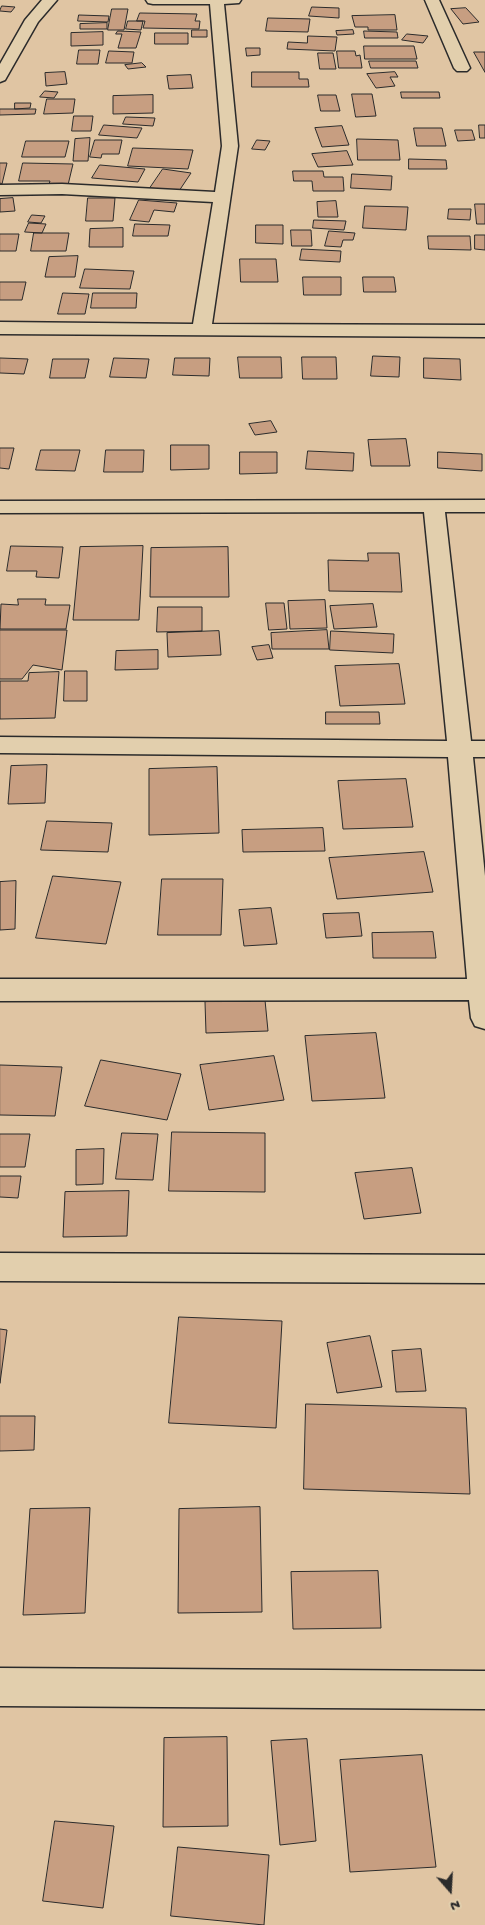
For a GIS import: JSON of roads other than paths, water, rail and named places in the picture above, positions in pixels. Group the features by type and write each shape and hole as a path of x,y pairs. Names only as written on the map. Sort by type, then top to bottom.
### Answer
{"street":[{"path":"0,77 32,20 50,0"},
{"path":"153,0 234,0"},
{"path":"202,328 230,146 217,0"},
{"path":"432,0 462,68"},
{"path":"0,190 62,190 222,197"},
{"path":"0,328 485,331"},
{"path":"434,506 460,750 485,1018"},
{"path":"0,507 485,506"},
{"path":"0,745 485,749"},
{"path":"0,990 483,988"},
{"path":"0,1267 485,1269"},
{"path":"0,1688 485,1690"}]}
